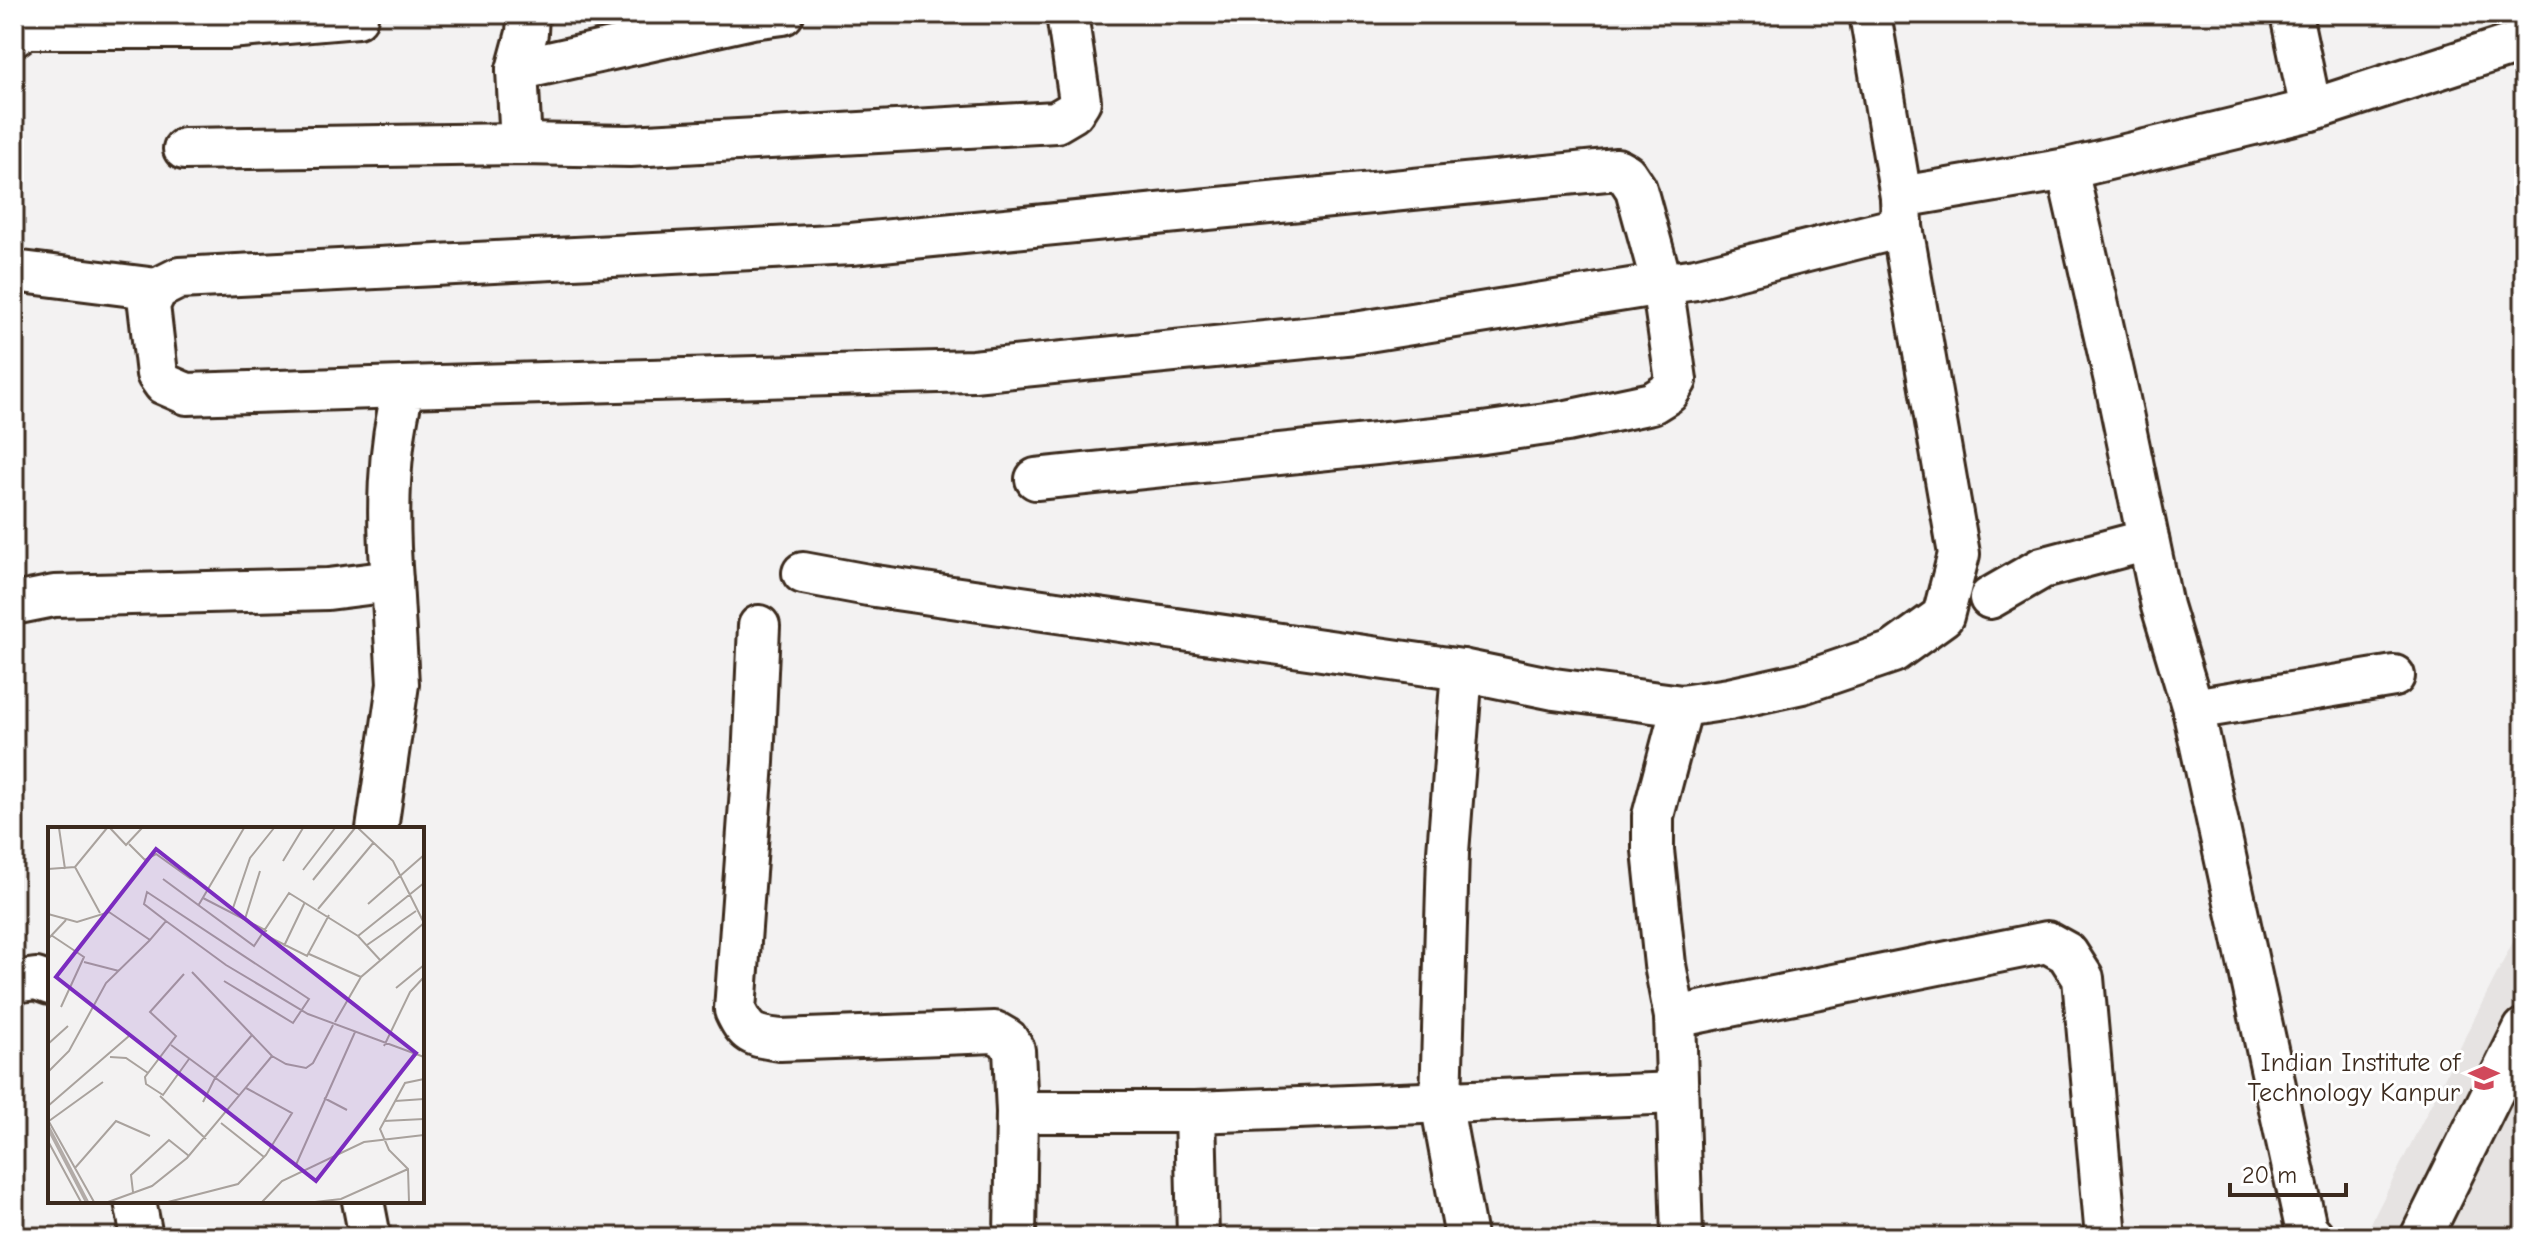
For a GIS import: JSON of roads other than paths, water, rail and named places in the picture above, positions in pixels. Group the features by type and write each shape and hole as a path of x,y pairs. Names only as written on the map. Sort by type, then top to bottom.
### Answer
{"street":[{"path":"521,144 517,70 527,33 528,14"},
{"path":"184,149 521,144 630,146 1056,122 1073,112 1080,101 1067,14"},
{"path":"803,573 868,585 1462,670 1554,689 1682,706 1802,683 1893,652 1943,616 1959,554 1870,14"},
{"path":"2291,14 2311,110"},
{"path":"517,70 761,15"},
{"path":"14,36 25,28 229,28 357,17"},
{"path":"157,289 149,305 157,374 164,384 187,394 973,371 1355,333 1696,279 1901,212 2311,110 2524,41"},
{"path":"14,271 157,289 179,278 851,244 1617,169 1626,174 1636,189 1662,284 1676,380 1668,393 1652,403 1567,421 1483,433 1036,479"},
{"path":"2067,169 2162,606 2193,709 2306,1228 2314,1237"},
{"path":"377,827 398,684 388,533 394,423 404,387"},
{"path":"1990,598 2042,568 2148,540"},
{"path":"14,604 54,596 328,589 392,581"},
{"path":"759,626 753,762 735,1010 744,1029 757,1037 780,1040 995,1032 1007,1039 1014,1050 1017,1112 1015,1237"},
{"path":"1462,670 1448,852 1441,1102 1466,1237"},
{"path":"2193,709 2394,676"},
{"path":"1682,706 1653,816 1653,850 1665,965 1675,1017 1682,1237"},
{"path":"1675,1017 2047,942 2067,953 2083,978 2106,1237"},
{"path":"14,982 36,979 48,983"},
{"path":"2421,1237 2524,1029"},
{"path":"1017,1112 1195,1112 1677,1093"},
{"path":"1195,1112 1198,1237"},
{"path":"135,1203 142,1237"},
{"path":"363,1203 370,1237"}],"place":[{"name":"Indian Institute of Technology Kanpur","path":"2484,1078"}]}
